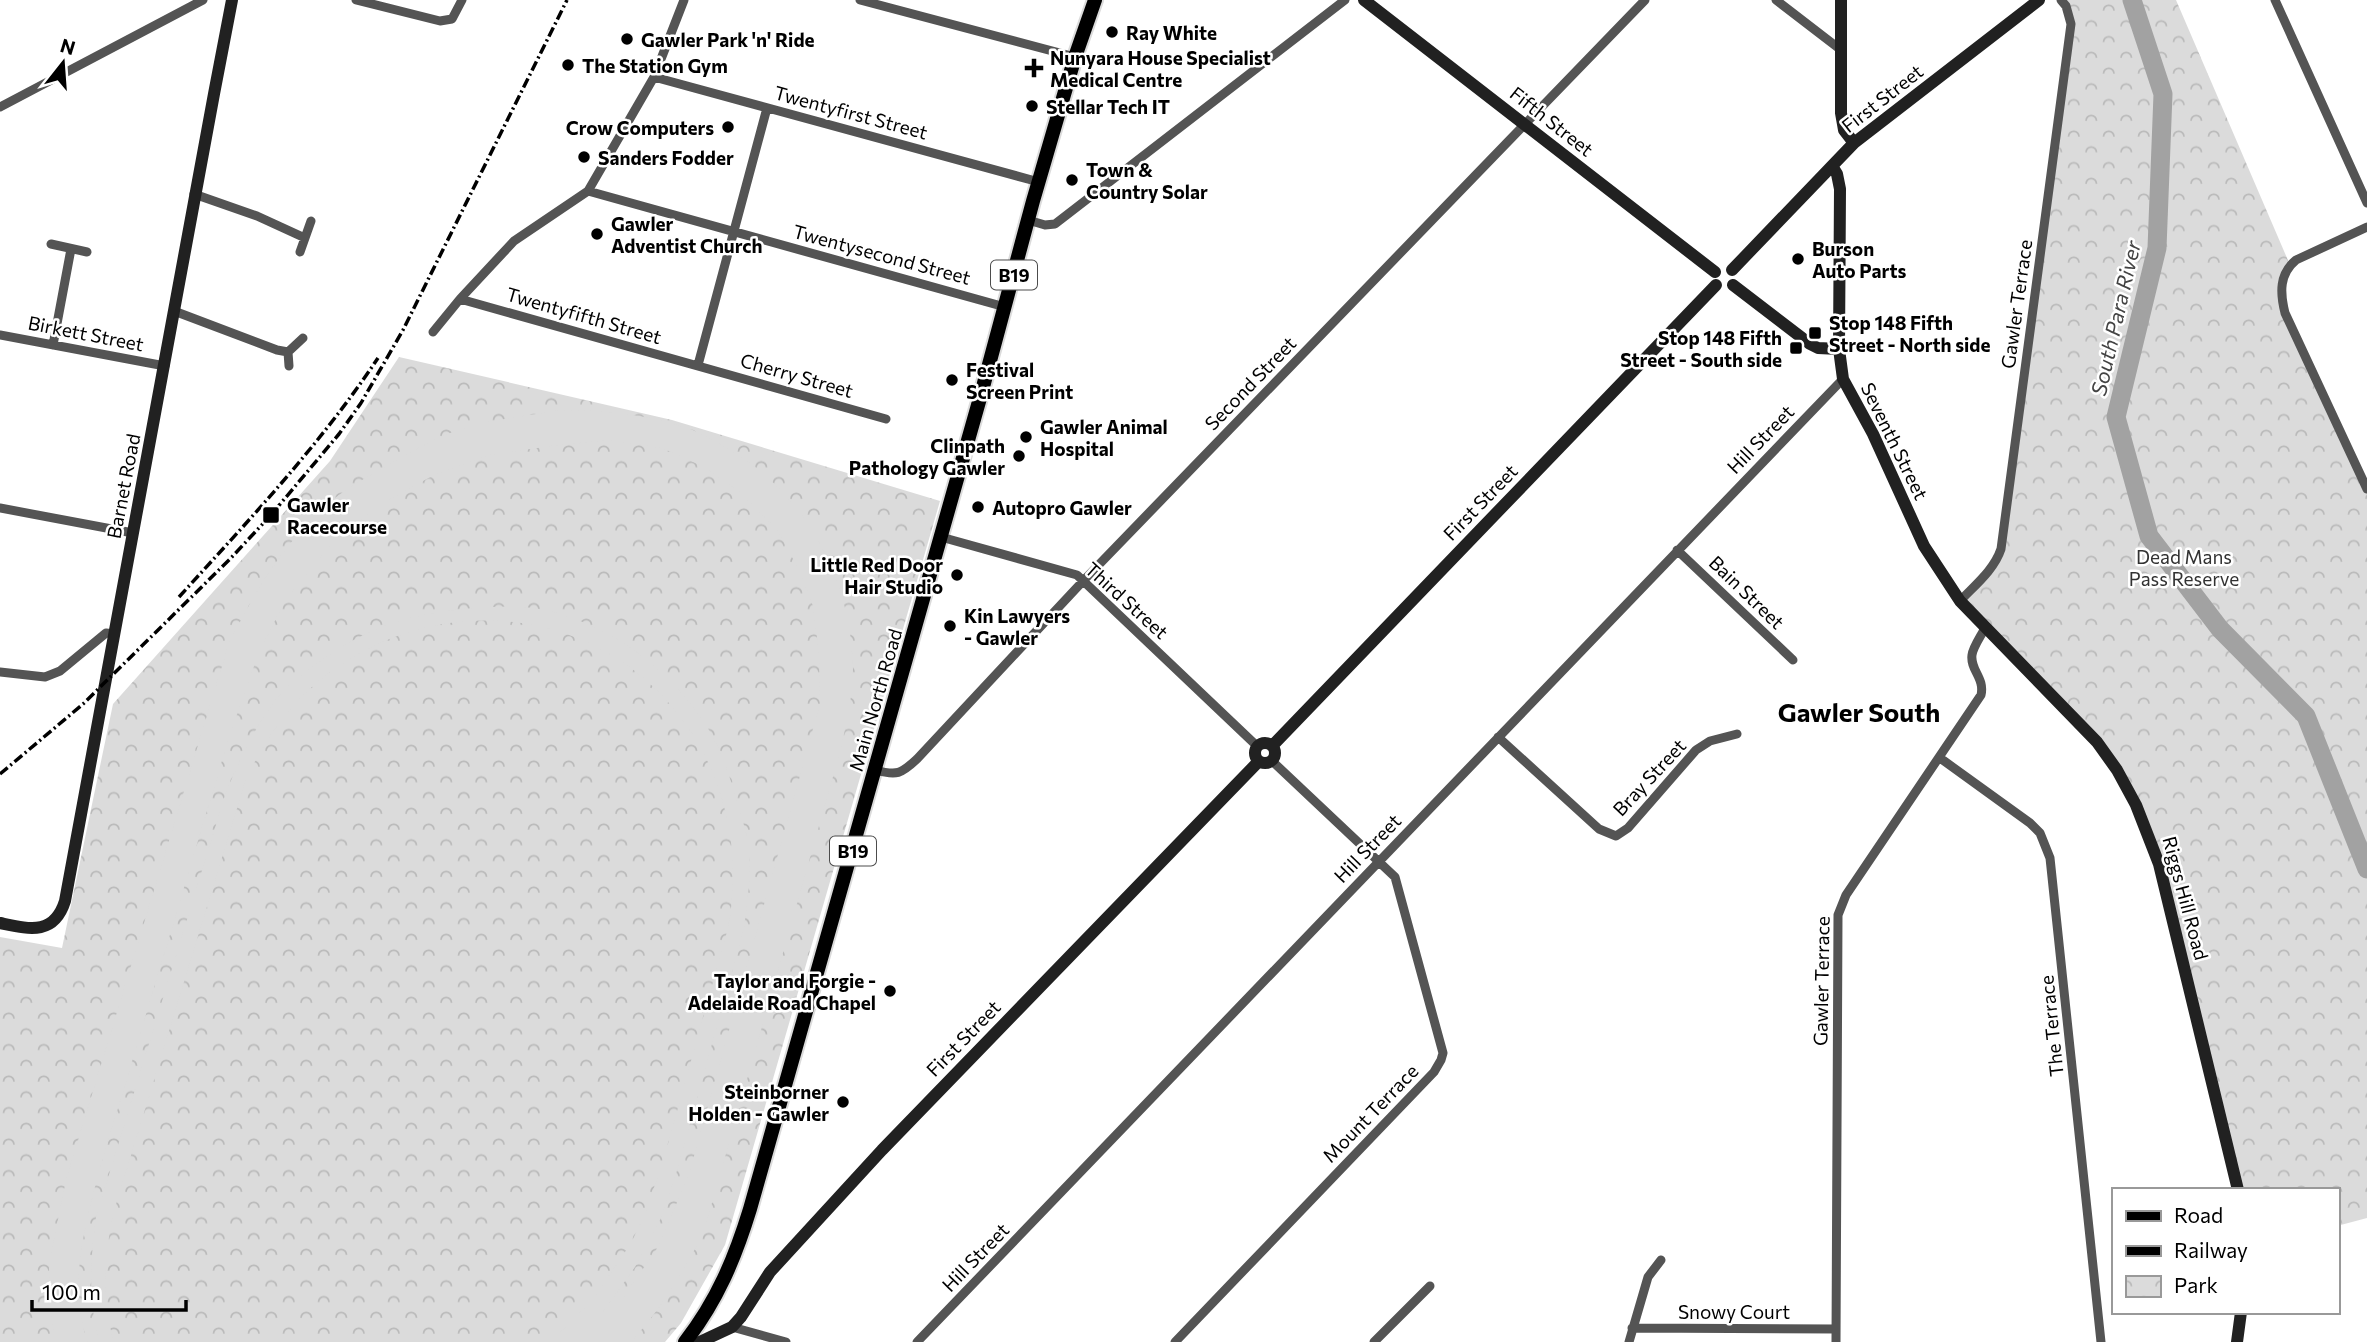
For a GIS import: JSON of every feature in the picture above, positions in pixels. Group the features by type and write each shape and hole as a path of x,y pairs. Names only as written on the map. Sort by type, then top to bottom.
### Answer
{"main road":[{"name":"B19","path":"1075,57 1087,0"},
{"name":"B19","path":"1075,57 1095,0"},
{"name":"Main North Road","path":"685,1342 715,1299 745,1227 1075,57"}],"street":[{"path":"0,107 203,0"},
{"name":"Barnet Road","path":"0,923 23,928 41,928 54,921 62,909 232,0"},
{"path":"356,0 440,21 452,19 462,0"},
{"path":"433,332 514,241 588,191 654,77 684,0"},
{"path":"860,0 1075,57"},
{"path":"1028,220 1045,225 1055,224 1345,0"},
{"name":"Fifth Street","path":"1364,0 1525,124 1716,278"},
{"name":"Second Street","path":"875,770 897,774 906,769 1084,580 1645,0"},
{"path":"1776,0 1841,50"},
{"path":"1841,0 1841,113 1844,130 1853,143"},
{"name":"First Street","path":"1732,270 1853,143 2039,0"},
{"name":"Gawler Terrace","path":"1960,601 1997,559 2001,549 2071,24 2067,6 2061,0"},
{"path":"2275,0 2364,186 2367,203"},
{"name":"Twentyfirst Street","path":"654,77 1039,182"},
{"path":"698,365 767,107"},
{"name":"Seventh Street","path":"1832,166 1840,189 1839,349 1843,379 1924,546 1960,601 1985,628"},
{"name":"Twentysecond Street","path":"588,191 1005,307"},
{"path":"194,194 257,216 305,238"},
{"path":"300,252 311,221"},
{"path":"2367,227 2305,255 2290,265 2281,281 2286,313 2367,489"},
{"path":"51,244 88,252"},
{"path":"53,345 71,248"},
{"path":"1722,267 1732,270 1735,278 1732,285 1723,288 1716,278 1722,267"},
{"name":"First Street","path":"700,1342 732,1327 770,1272 882,1150 1263,756 1275,753 1272,746 1716,278"},
{"path":"1732,285 1810,344 1818,348 1839,349"},
{"name":"Twentyfifth Street","path":"460,299 698,365"},
{"path":"174,311 263,346 288,352"},
{"name":"Birkett Street","path":"0,335 164,366"},
{"path":"288,352 303,338"},
{"path":"288,352 289,366"},
{"name":"Cherry Street","path":"698,365 886,419"},
{"name":"Hill Street","path":"917,1342 1843,379"},
{"path":"0,508 134,533"},
{"name":"Third Street","path":"941,537 1077,575 1084,580 1263,756 1379,860"},
{"name":"Bain Street","path":"1677,550 1793,660"},
{"name":"Gawler Terrace","path":"1836,1342 1838,915 1846,895 1982,695 1983,684 1973,664 1972,654 1985,628"},
{"name":"Riggs Hill Road","path":"1985,628 2097,742 2118,770 2145,825 2159,864 2238,1188"},
{"path":"0,672 45,677 60,671 107,633 115,634"},
{"name":"Bray Street","path":"1498,737 1599,829 1616,836 1628,828 1696,750 1710,741 1737,734"},
{"name":"The Terrace","path":"1940,758 2031,823 2040,833 2050,858 2101,1342"},
{"name":"Mount Terrace","path":"1175,1342 1434,1072 1441,1060 1443,1053 1439,1032 1395,877 1379,860"},
{"path":"1629,1342 1648,1277 1661,1260"},
{"path":"1374,1342 1430,1286"},
{"path":"2237,1342 2241,1314"},
{"path":"732,1327 786,1342"},
{"name":"Snowy Court","path":"1632,1328 1836,1329"}],"green space":[{"name":"Dead Mans Pass Reserve","path":"2061,0 2176,0 2290,265 2282,300 2367,489 2367,1218 2339,1225 2339,1188 2238,1188 2159,864 2117,770 1960,601 1997,559 2071,24"},
{"path":"399,357 672,420 940,501 725,1245 681,1323 665,1342 0,1342 0,937 62,948 113,704 330,461"},
{"name":"Gawler Racecourse","path":"561,410 625,414 672,423 702,434 746,460 773,483 796,508 816,536 843,599 850,633 852,689 840,752 704,1231 688,1261 663,1302 631,1342 581,1342 618,1305 658,1247 689,1174 820,704 819,654 813,606 800,572 778,531 739,491 704,467 662,448 609,440 551,446 489,455 434,475 381,504 328,548 286,599 259,652 230,734 98,1175 80,1258 79,1301 88,1342 55,1342 50,1309 49,1264 66,1180 229,643 239,623 274,564 288,546 318,513 350,487 421,447 461,429"},
{"path":"487,607 524,607 577,620 626,645 649,662 688,700 710,731 727,770 744,824 750,868 744,928 676,1174 660,1220 635,1267 603,1312 571,1342 551,1342 594,1298 631,1243 645,1214 664,1158 728,928 731,906 731,841 715,778 706,758 673,707 630,668 582,640 529,624 473,621 418,630 364,651 314,685 275,729 246,779 114,1211 105,1277 107,1309 114,1342 99,1342 91,1280 96,1217 226,792 248,743 269,709 292,682 342,647 381,627 400,621 441,612"}],"waterway":[{"name":"South Para River","path":"2132,0 2163,94 2157,248 2116,417 2149,536 2220,629 2306,716 2367,869"}],"railway":[{"path":"0,774 83,704 230,559 339,434 361,403 403,330 567,0"},
{"path":"179,597 308,452 378,358"}],"place":[{"name":"Ray White","path":"1112,32"},
{"name":"Gawler Park 'n' Ride","path":"627,39"},
{"name":"The Station Gym","path":"568,65"},
{"name":"Nunyara House Specialist Medical Centre","path":"1034,68"},
{"name":"Stellar Tech IT","path":"1032,106"},
{"name":"Crow Computers","path":"728,127"},
{"name":"Sanders Fodder","path":"584,157"},
{"name":"Town & Country Solar","path":"1072,180"},
{"name":"Gawler Adventist Church","path":"597,234"},
{"name":"Burson Auto Parts","path":"1798,259"},
{"name":"Stop 148 Fifth Street - North side","path":"1815,333"},
{"name":"Stop 148 Fifth Street - South side","path":"1796,348"},
{"name":"Festival Screen Print","path":"952,380"},
{"name":"Gawler Animal Hospital","path":"1026,437"},
{"name":"Clinpath Pathology Gawler","path":"1019,456"},
{"name":"Autopro Gawler","path":"978,507"},
{"name":"Gawler Racecourse","path":"271,515"},
{"name":"Little Red Door Hair Studio","path":"957,575"},
{"name":"Kin Lawyers - Gawler","path":"950,626"},
{"name":"Taylor and Forgie - Adelaide Road Chapel","path":"890,991"},
{"name":"Steinborner Holden - Gawler","path":"843,1102"}],"district":[{"name":"Gawler South","path":"1859,711"}]}
